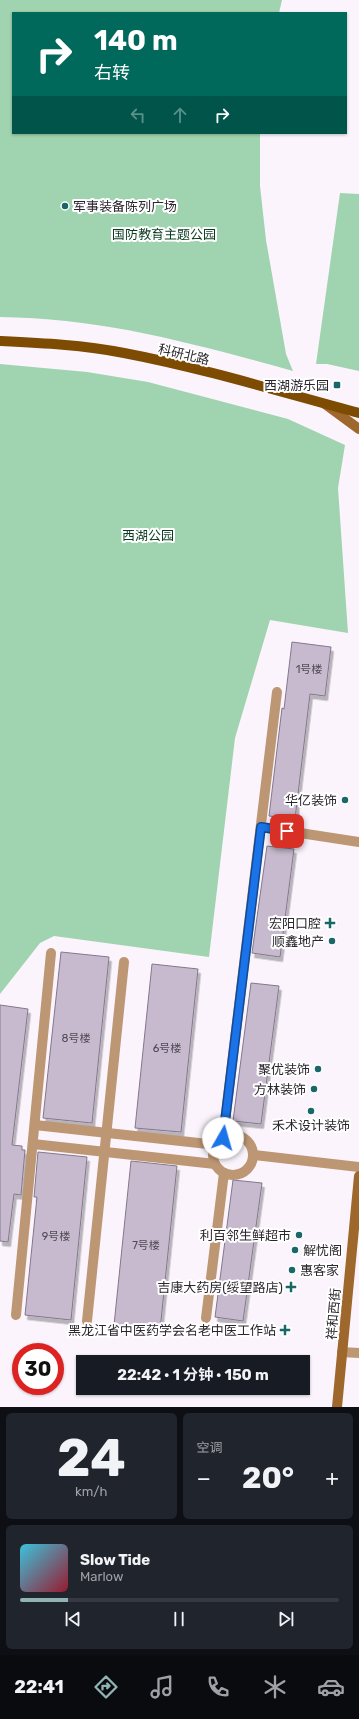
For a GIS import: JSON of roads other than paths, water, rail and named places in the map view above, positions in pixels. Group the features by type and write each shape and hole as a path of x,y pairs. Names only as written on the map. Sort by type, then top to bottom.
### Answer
{"main road":[{"name":"科研北路","path":"0,341 54,343 123,353 211,373 359,413"},
{"path":"325,404 359,429"},
{"name":"祥和西街","path":"337,1407 359,1176"}],"street":[{"path":"35,1125 220,1141 230,1135 243,1138 252,1148 254,1155 250,1167 245,1172 233,1176 224,1173 215,1164 213,1155 220,1141 277,692"},
{"path":"261,827 359,842"},
{"path":"16,1315 51,953"},
{"path":"87,1320 124,962"},
{"path":"33,1144 215,1164"},
{"path":"254,1155 359,1167"},
{"path":"206,1318 224,1173"},
{"path":"342,1352 359,1353"}],"place":[{"name":"军事装备陈列广场","path":"65,206"},
{"name":"西湖游乐园","path":"337,385"},
{"name":"华亿装饰","path":"345,800"},
{"name":"宏阳口腔","path":"330,923"},
{"name":"顺鑫地产","path":"332,941"},
{"name":"聚优装饰","path":"318,1069"},
{"name":"方林装饰","path":"314,1089"},
{"name":"禾术设计装饰","path":"311,1111"},
{"name":"利百邻生鲜超市","path":"299,1235"},
{"name":"解忧阁","path":"295,1250"},
{"name":"惠客家","path":"292,1270"},
{"name":"吉康大药房(绥望路店)","path":"291,1287"},
{"name":"黑龙江省中医药学会名老中医工作站","path":"285,1330"}],"park label":[{"name":"国防教育主题公园","path":"164,234"},
{"name":"西湖公园","path":"148,535"}]}
